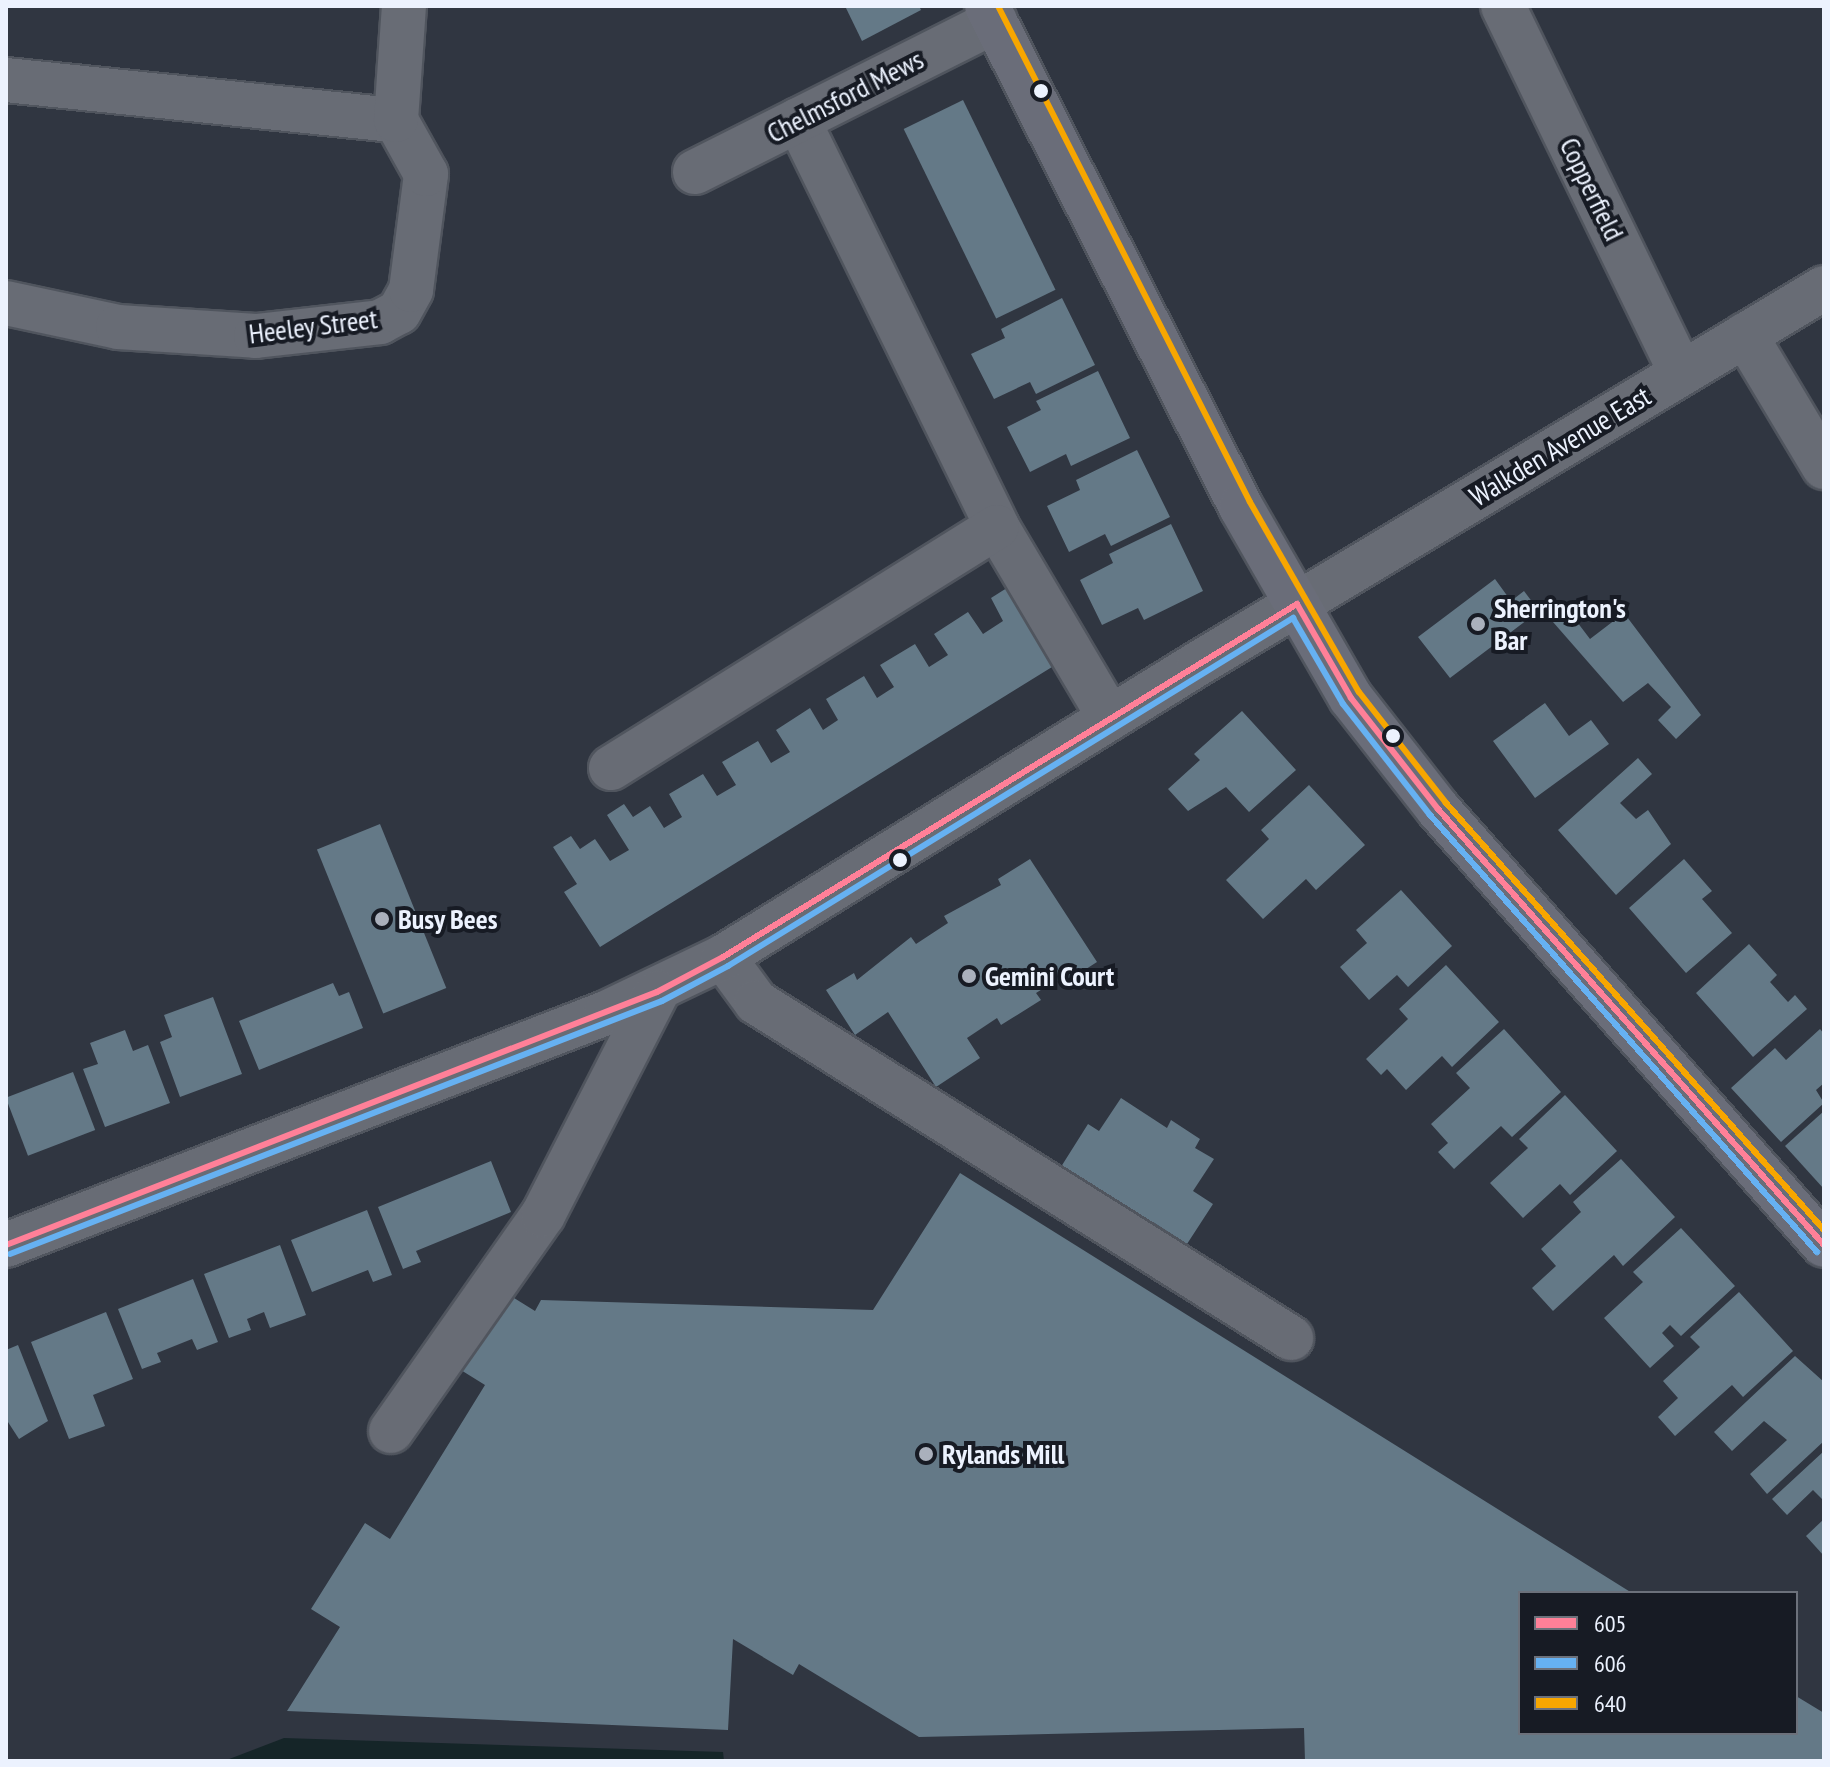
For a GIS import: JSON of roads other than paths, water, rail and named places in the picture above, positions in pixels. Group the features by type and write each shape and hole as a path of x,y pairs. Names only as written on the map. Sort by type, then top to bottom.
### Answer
{"main road":[{"path":"991,14 1241,507 1351,698 1428,797 1824,1245"}],"street":[{"path":"6,80 396,120 404,6"},
{"name":"Copperfield","path":"1503,6 1681,373"},
{"name":"Chelmsford Mews","path":"695,172 798,120 991,14"},
{"name":"Heeley Street","path":"6,303 118,327 256,336 380,322 399,312 411,290 426,174 396,120"},
{"path":"798,120 997,527 1110,718"},
{"name":"Walkden Avenue East","path":"6,1245 657,992 723,957 1297,604 1824,288"},
{"path":"1745,335 1824,467"},
{"path":"611,768 997,527"},
{"path":"723,957 756,1002 1291,1338"},
{"path":"391,1431 543,1215 657,992"}],"place":[{"name":"Sherrington's Bar","path":"1478,624"},
{"name":"Busy Bees","path":"382,919"},
{"name":"Gemini Court","path":"969,976"},
{"name":"Rylands Mill","path":"926,1454"}]}
